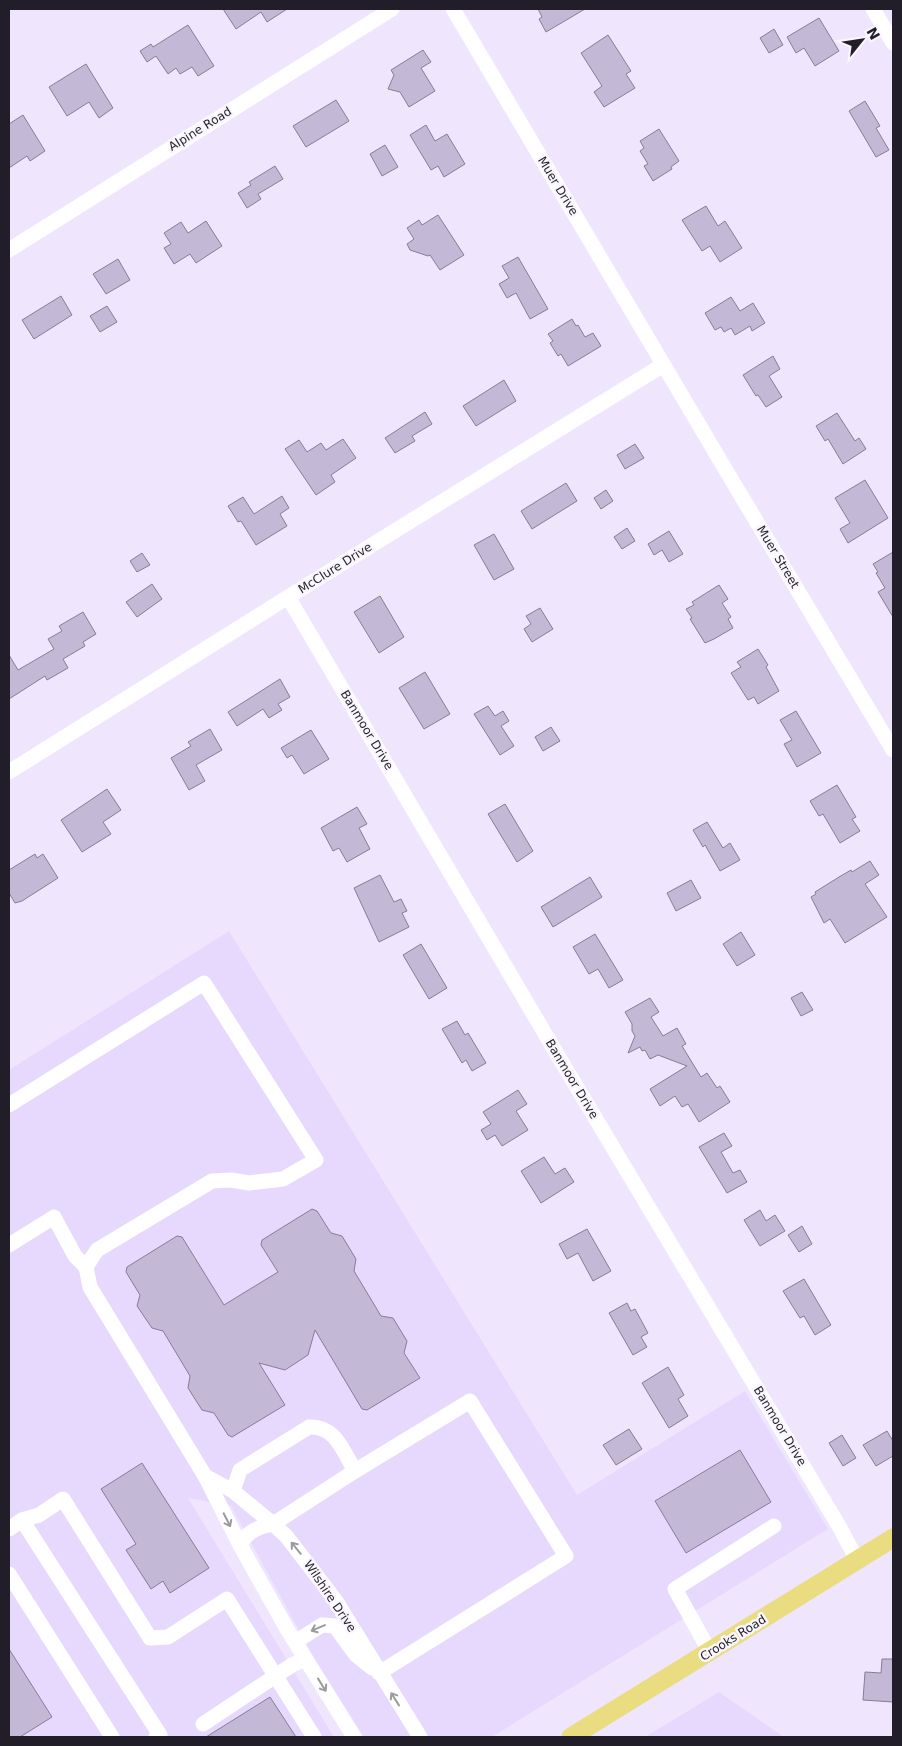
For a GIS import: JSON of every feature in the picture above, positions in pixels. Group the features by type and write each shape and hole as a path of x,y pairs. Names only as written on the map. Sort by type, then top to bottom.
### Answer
{"main road":[{"name":"Crooks Road","path":"571,1737 893,1538"}],"street":[{"name":"Alpine Road","path":"9,250 392,9"},
{"name":"Muer Drive","path":"453,9 663,365"},
{"path":"873,9 893,43"},
{"name":"McClure Drive","path":"9,772 663,365"},
{"name":"Muer Street","path":"663,365 893,750"},
{"name":"Banmoor Drive","path":"288,597 562,1062 839,1526 857,1560"},
{"path":"9,1105 204,983 316,1160 283,1179 249,1183 231,1180 212,1181 97,1250 86,1268"},
{"path":"9,1245 54,1217 75,1256 86,1268 90,1287 205,1476 240,1545 295,1642 354,1737"},
{"path":"240,1545 245,1536 260,1526 273,1524 355,1471 470,1401 566,1556 379,1673"},
{"path":"233,1491 240,1470 309,1427 319,1426 334,1436 355,1471"},
{"name":"Wilshire Drive","path":"205,1476 233,1491 273,1524 287,1537 316,1572 420,1737"},
{"path":"9,1529 22,1520 39,1515 63,1499 150,1638 168,1637 227,1599 314,1737"},
{"path":"22,1520 160,1735 156,1737"},
{"path":"710,1652 674,1589 774,1526"},
{"path":"9,1574 112,1737"},
{"name":"Wilshire Drive","path":"295,1642 322,1624 335,1626 356,1655 379,1673"},
{"path":"204,1724 305,1658"}],"shaded area":[{"path":"229,931 577,1495 745,1391 828,1529 492,1737 364,1737 313,1656 231,1506 188,1498 334,1737 9,1737 9,1070"},
{"path":"719,1692 784,1737 645,1737"}],"building":[{"path":"223,9 287,9 267,22 261,12 236,29"},
{"path":"538,9 585,9 546,32 539,19 542,17"},
{"path":"819,18 839,51 815,66 804,48 796,53 787,37"},
{"path":"188,25 214,66 198,76 192,67 180,74 176,68 168,74 156,56 147,62 140,51 151,44 153,47"},
{"path":"774,29 783,45 769,53 760,38"},
{"path":"608,35 631,71 626,74 635,88 604,107 594,92 602,86 581,53"},
{"path":"423,50 431,62 421,68 435,91 409,107 400,92 388,89 394,75 391,70"},
{"path":"86,64 113,108 99,118 89,102 67,116 49,87"},
{"path":"336,100 349,121 306,147 293,126"},
{"path":"865,101 880,126 876,128 889,150 876,157 849,111"},
{"path":"23,115 45,151 30,161 27,156 9,168 9,124"},
{"path":"426,125 435,141 447,134 465,164 444,177 438,166 431,170 410,135"},
{"path":"659,129 679,161 671,167 672,169 653,181 644,166 648,164 640,151 644,148 640,141"},
{"path":"385,145 398,167 382,176 370,154"},
{"path":"275,166 283,179 258,194 261,199 247,208 238,193 251,185 249,182"},
{"path":"706,206 718,226 725,221 742,248 720,262 710,246 702,251 682,220"},
{"path":"438,215 464,255 440,270 430,255 410,250 407,244 414,239 407,228 419,220 422,225"},
{"path":"206,221 222,246 196,263 190,254 174,264 164,248 171,244 164,233 181,222 188,233"},
{"path":"518,257 548,309 530,319 516,293 507,298 499,284 509,278 502,266"},
{"path":"118,259 130,280 106,294 93,274"},
{"path":"61,296 72,315 34,339 22,320"},
{"path":"731,297 740,311 753,303 765,323 752,331 750,326 735,335 731,328 724,332 721,327 715,330 705,313"},
{"path":"107,306 117,322 100,332 90,316"},
{"path":"572,319 585,337 593,333 601,346 568,366 561,354 558,356 550,343 553,341 548,334"},
{"path":"773,356 780,369 769,376 782,397 766,407 758,395 756,396 743,375"},
{"path":"504,380 516,401 476,426 463,406"},
{"path":"425,412 432,424 412,436 415,441 395,453 385,438"},
{"path":"837,413 855,441 859,438 866,449 843,464 828,439 825,441 816,426"},
{"path":"343,439 356,458 331,475 335,482 316,495 285,449 299,440 307,452 321,443 326,450"},
{"path":"635,444 644,458 625,469 617,455"},
{"path":"865,480 888,518 848,543 840,529 850,523 835,498"},
{"path":"566,483 577,501 532,529 521,511"},
{"path":"606,490 613,501 601,509 594,498"},
{"path":"282,496 289,508 280,514 287,526 256,545 241,521 238,522 228,506 243,497 254,514"},
{"path":"627,528 635,541 622,549 614,537"},
{"path":"669,531 683,554 669,562 662,550 654,555 648,544"},
{"path":"494,534 514,569 494,580 474,545"},
{"path":"893,552 893,617 878,592 885,588 873,564"},
{"path":"142,553 150,565 137,572 130,561"},
{"path":"152,584 162,599 137,617 126,602"},
{"path":"719,585 728,599 722,603 731,617 728,619 733,628 705,643 686,609 694,605 692,602"},
{"path":"380,596 404,637 379,653 354,612"},
{"path":"540,608 553,629 532,642 524,629 531,624 526,616"},
{"path":"83,612 96,634 83,642 85,646 63,659 68,668 47,680 45,676 9,699 9,655 18,670 54,649 48,639 62,631 59,626"},
{"path":"758,649 768,665 766,667 779,691 758,704 754,697 748,700 731,673 741,667 737,662"},
{"path":"425,672 450,714 424,729 399,688"},
{"path":"280,679 290,697 278,704 282,710 269,718 263,709 237,726 228,712"},
{"path":"488,706 495,716 503,711 509,721 501,726 514,746 500,755 474,714"},
{"path":"796,711 821,753 797,767 784,744 792,740 780,720"},
{"path":"551,727 560,741 543,751 535,737"},
{"path":"210,729 222,750 196,765 205,781 189,790 171,758 191,746 188,742"},
{"path":"311,730 329,759 304,774 292,755 287,758 281,748"},
{"path":"837,785 856,817 852,819 860,831 840,843 823,814 819,816 810,801"},
{"path":"107,789 121,810 103,822 111,834 82,852 61,820"},
{"path":"505,804 533,851 517,862 488,814"},
{"path":"357,807 367,824 359,828 370,849 347,862 339,848 333,851 321,828"},
{"path":"707,822 723,848 730,843 740,860 720,871 705,845 703,847 693,830"},
{"path":"35,854 37,858 43,854 58,878 22,901 15,903 9,893 9,870"},
{"path":"870,861 879,875 865,884 887,917 845,943 830,919 824,923 811,897 816,894 815,892 839,877 851,870 852,872"},
{"path":"380,875 394,902 401,899 407,911 402,913 409,927 379,942 354,888"},
{"path":"590,877 602,897 553,927 541,907"},
{"path":"691,880 701,898 676,911 667,893"},
{"path":"741,932 755,955 737,966 723,944"},
{"path":"595,934 623,980 609,988 598,969 589,974 573,947"},
{"path":"421,944 447,988 429,999 403,955"},
{"path":"802,992 813,1010 801,1016 791,998"},
{"path":"650,998 659,1012 651,1017 663,1036 677,1028 686,1044 682,1046 701,1077 707,1073 717,1088 720,1086 730,1102 699,1122 688,1104 682,1107 675,1096 660,1106 650,1089 687,1066 658,1055 650,1059 645,1050 642,1051 640,1047 628,1053 635,1036 632,1031 632,1024 625,1012"},
{"path":"457,1021 465,1035 468,1033 486,1063 472,1071 466,1060 462,1063 442,1029"},
{"path":"518,1090 527,1104 516,1111 528,1130 502,1146 495,1135 487,1140 481,1130 491,1124 483,1112"},
{"path":"724,1133 732,1146 721,1152 733,1173 740,1170 747,1182 727,1193 699,1147"},
{"path":"544,1157 555,1174 565,1168 574,1182 541,1203 521,1171"},
{"path":"312,1209 317,1211 331,1233 342,1236 356,1259 354,1271 381,1316 393,1318 407,1341 404,1353 420,1378 367,1410 362,1409 315,1330 308,1355 285,1370 259,1363 285,1405 232,1437 228,1435 214,1413 202,1410 188,1388 190,1376 163,1331 152,1328 137,1306 140,1295 126,1272 127,1267 177,1236 182,1237 224,1305 278,1272 261,1245 262,1240"},
{"path":"760,1210 766,1221 775,1215 785,1231 760,1246 744,1220"},
{"path":"802,1226 812,1244 799,1252 788,1235"},
{"path":"587,1229 611,1271 593,1281 578,1253 567,1259 559,1244"},
{"path":"804,1279 831,1325 815,1335 804,1316 800,1318 783,1291"},
{"path":"627,1303 631,1311 635,1309 648,1333 641,1337 647,1347 633,1355 609,1313"},
{"path":"668,1367 684,1395 678,1399 688,1416 669,1428 642,1383"},
{"path":"629,1429 642,1449 616,1465 603,1445"},
{"path":"887,1431 893,1441 893,1456 876,1466 863,1445"},
{"path":"842,1435 856,1458 843,1466 829,1443"},
{"path":"740,1450 771,1502 686,1553 655,1501"},
{"path":"142,1463 209,1568 170,1593 163,1581 151,1589 126,1550 136,1544 101,1489"},
{"path":"9,1649 52,1717 20,1737 9,1737"},
{"path":"882,1659 893,1659 893,1702 863,1700 865,1672 881,1673"},
{"path":"270,1697 296,1737 206,1737"}]}
